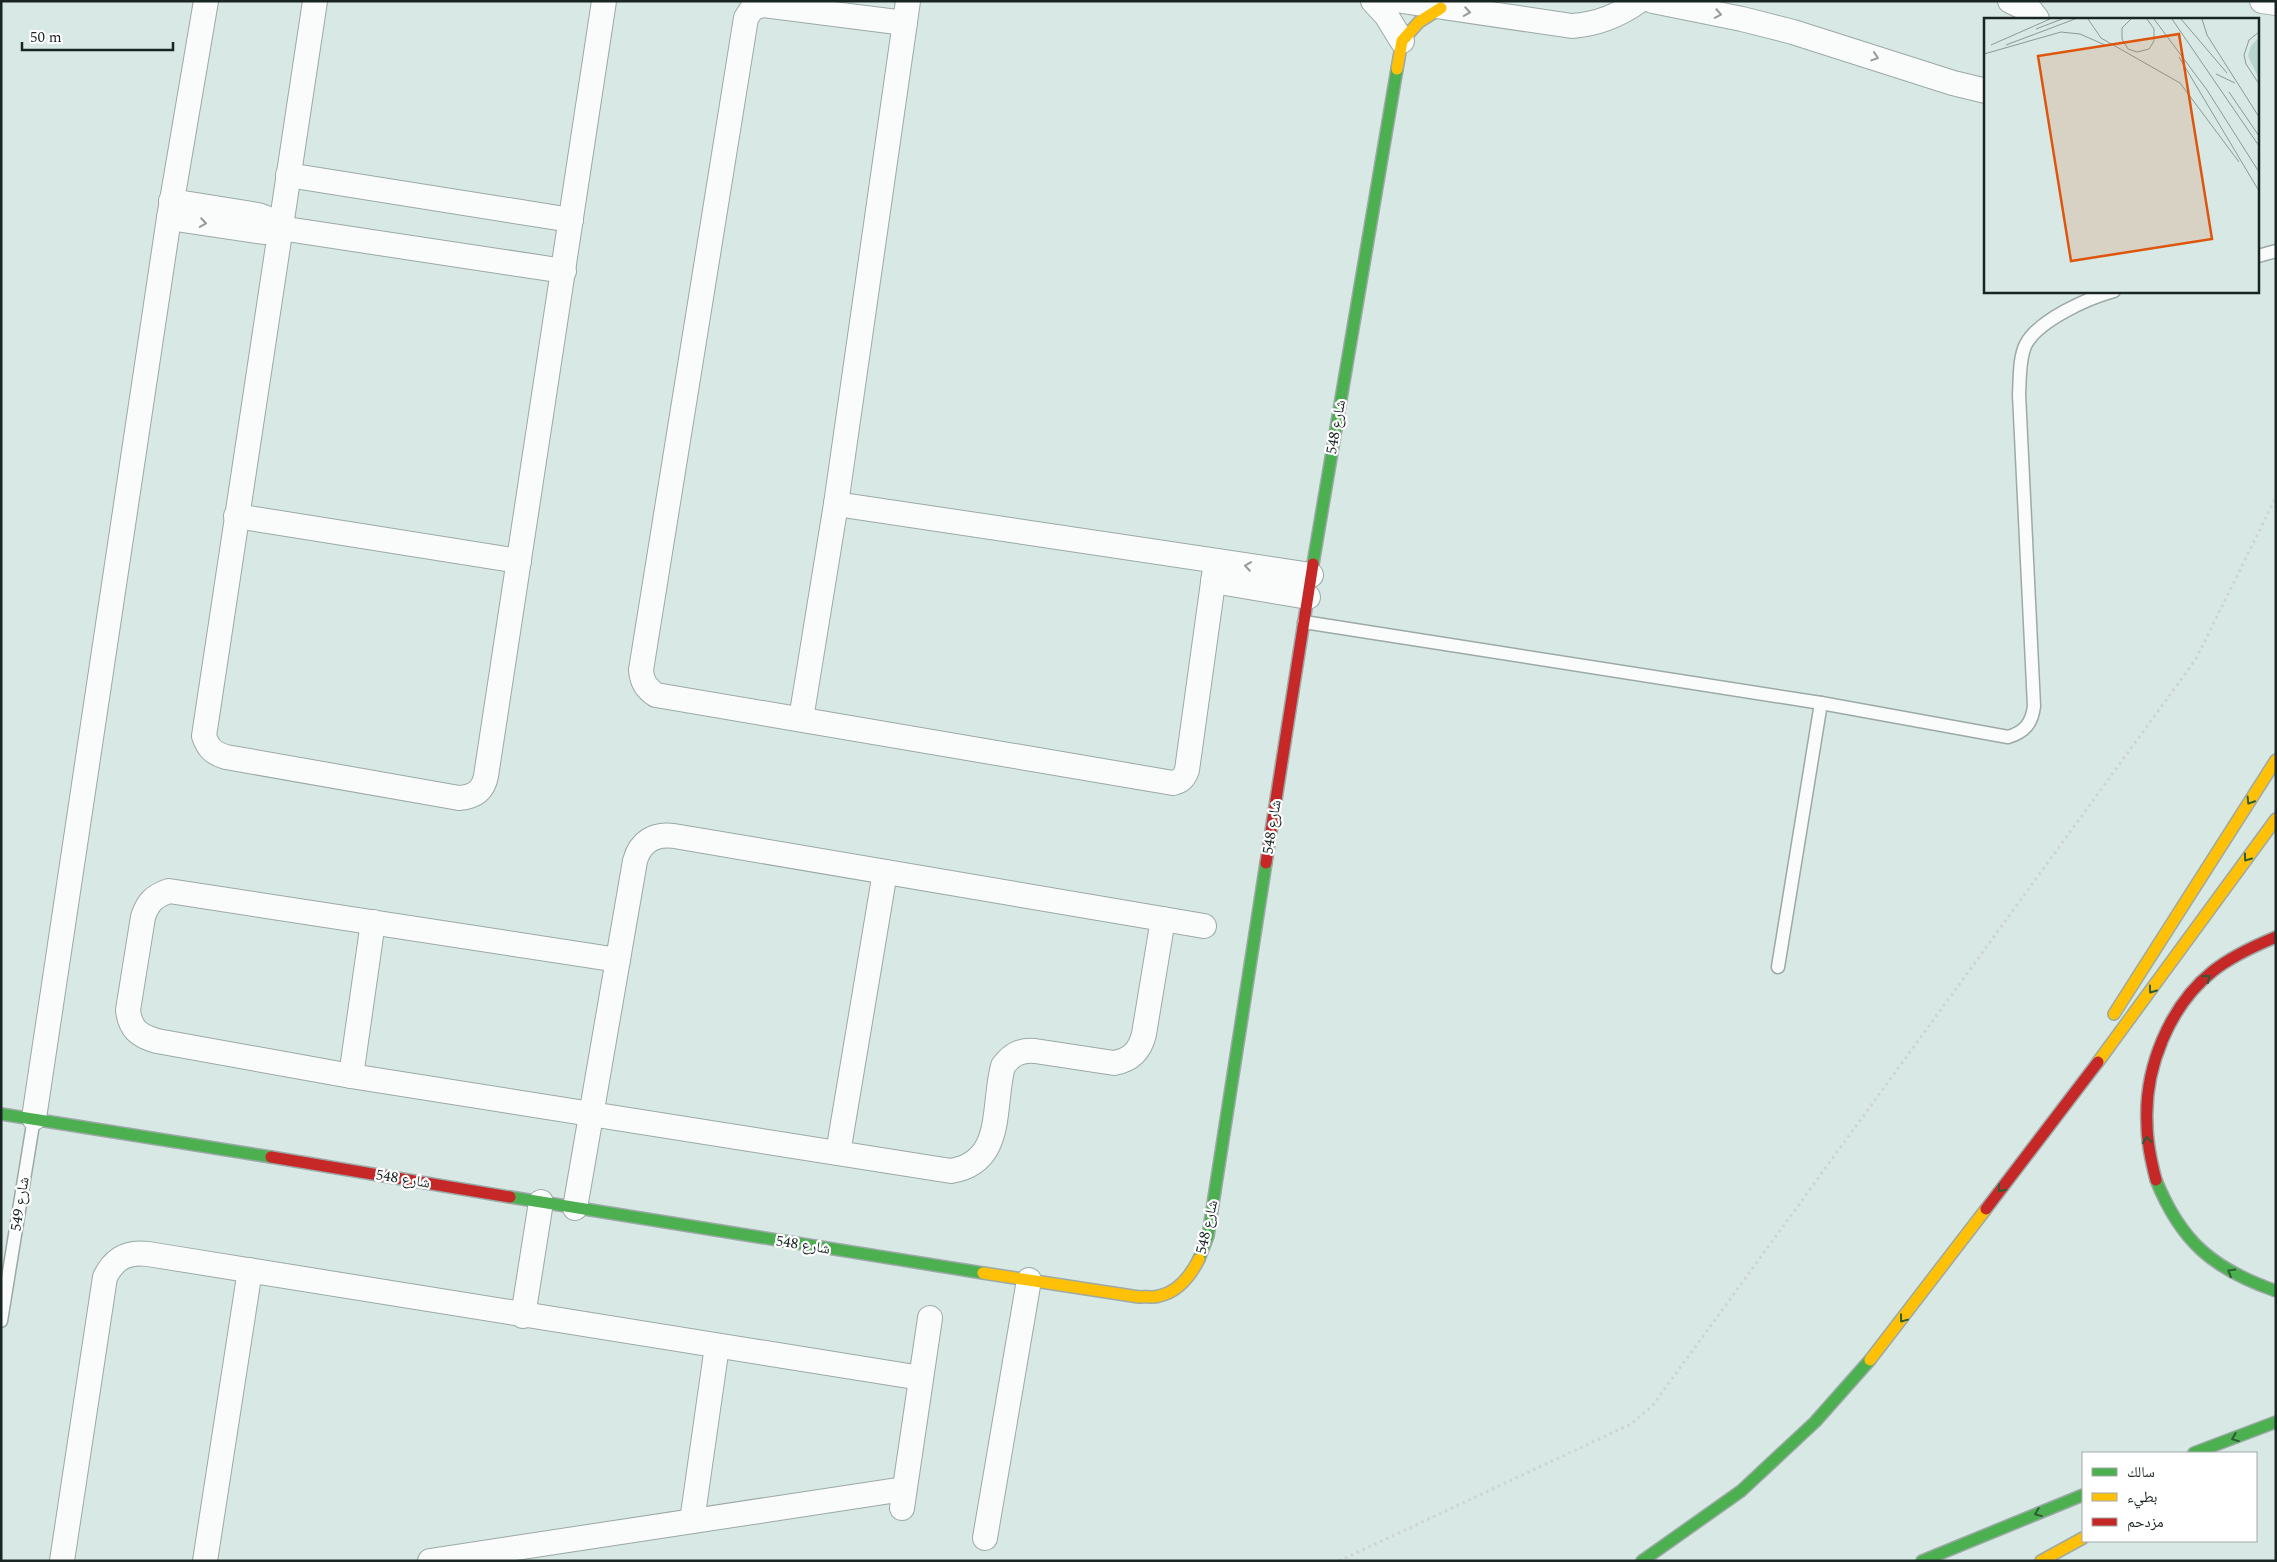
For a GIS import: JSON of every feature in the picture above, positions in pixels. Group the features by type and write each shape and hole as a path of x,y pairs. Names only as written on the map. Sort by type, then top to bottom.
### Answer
{"main road":[{"path":"1402,41 1419,22 1441,8"},
{"name":"شارع 548","path":"1,1114 575,1208 1139,1297 1159,1296 1178,1286 1192,1273 1202,1256 1208,1236 1309,586 1402,41"},
{"path":"2106,1028 2276,760"},
{"path":"1642,1561 1670,1543 1740,1491 1815,1422 1880,1350 2139,1009 2276,819"},
{"path":"2276,937 2231,958 2196,986 2166,1029 2150,1077 2146,1124 2150,1163 2168,1208 2188,1236 2218,1264 2244,1280 2276,1291"},
{"path":"2021,1162 2090,1053"},
{"path":"2197,1452 2276,1422"},
{"path":"2241,1448 2276,1429"},
{"path":"1922,1561 2082,1495"},
{"path":"2041,1561 2082,1539"}],"street":[{"path":"34,1118 170,209 206,1"},
{"path":"315,1 204,725 204,736 208,746 215,754 226,757 459,798 474,795 484,784 604,1"},
{"path":"1373,1 1386,16 1402,41"},
{"path":"1402,1 1572,26 1607,20 1639,1"},
{"path":"1654,1 1794,32 1966,87 1984,91"},
{"path":"2010,1 2031,11 2036,18"},
{"path":"2262,1 2276,4"},
{"path":"801,719 836,504 907,12 762,5 752,9 746,18 641,670 642,680 647,689 656,695 1173,783 1179,781 1187,770 1215,571"},
{"path":"288,175 571,220"},
{"path":"170,209 258,216 267,218 280,228 564,271"},
{"path":"836,504 1309,586"},
{"path":"236,516 519,561"},
{"path":"575,1208 636,856 644,843 653,837 669,835 1204,926"},
{"path":"838,1153 885,872"},
{"path":"618,960 169,891 157,895 148,904 142,917 128,1010 129,1021 135,1031 145,1038 157,1041 351,1076 951,1172 975,1164 984,1155 990,1144 1003,1066 1016,1053 1026,1050 1114,1063 1125,1061 1135,1055 1142,1045 1163,919"},
{"path":"351,1076 373,922"},
{"path":"523,1316 541,1202"},
{"path":"62,1561 104,1282 110,1267 117,1260 137,1253 921,1378"},
{"path":"205,1561 250,1270"},
{"path":"985,1538 1029,1280"},
{"path":"430,1561 692,1521 903,1499 930,1318"},
{"path":"692,1521 717,1346"}],"lane":[{"path":"2260,256 2276,252"},
{"path":"1304,622 1821,703 2008,738 2018,734 2028,726 2034,706 2019,394 2023,355 2026,344 2044,326 2062,313 2085,301 2111,292"},
{"path":"1778,967 1821,703"},
{"name":"شارع 549","path":"1,1321 34,1118"}],"path":[{"path":"1339,1561 1631,1424 1653,1405 2196,659 2276,497"}],"traffic: fast":[{"path":"1313,564 1397,69"},
{"path":"1199,1259 1208,1236 1266,863"},
{"path":"1,1114 271,1157"},
{"path":"2156,1180 2176,1220 2188,1237 2202,1250 2217,1263 2234,1273 2276,1291"},
{"path":"510,1197 983,1273"},
{"path":"1642,1561 1741,1491 1815,1422 1870,1360"},
{"path":"2197,1452 2276,1422"},
{"path":"1922,1561 2082,1495"}],"traffic: slow":[{"path":"1397,69 1402,41 1419,22 1441,8"},
{"path":"2114,1014 2276,760"},
{"path":"2098,1062 2276,819"},
{"path":"1870,1360 1986,1209"},
{"path":"983,1273 1139,1297 1154,1297 1166,1294 1178,1287 1188,1277 1199,1259"},
{"path":"2041,1561 2082,1539"}],"traffic: jam":[{"path":"1266,863 1313,564"},
{"path":"2156,1180 2148,1138 2147,1103 2150,1082 2162,1040 2172,1020 2197,985 2228,961 2276,937"},
{"path":"1986,1209 2098,1062"},
{"path":"271,1157 510,1197"}]}
